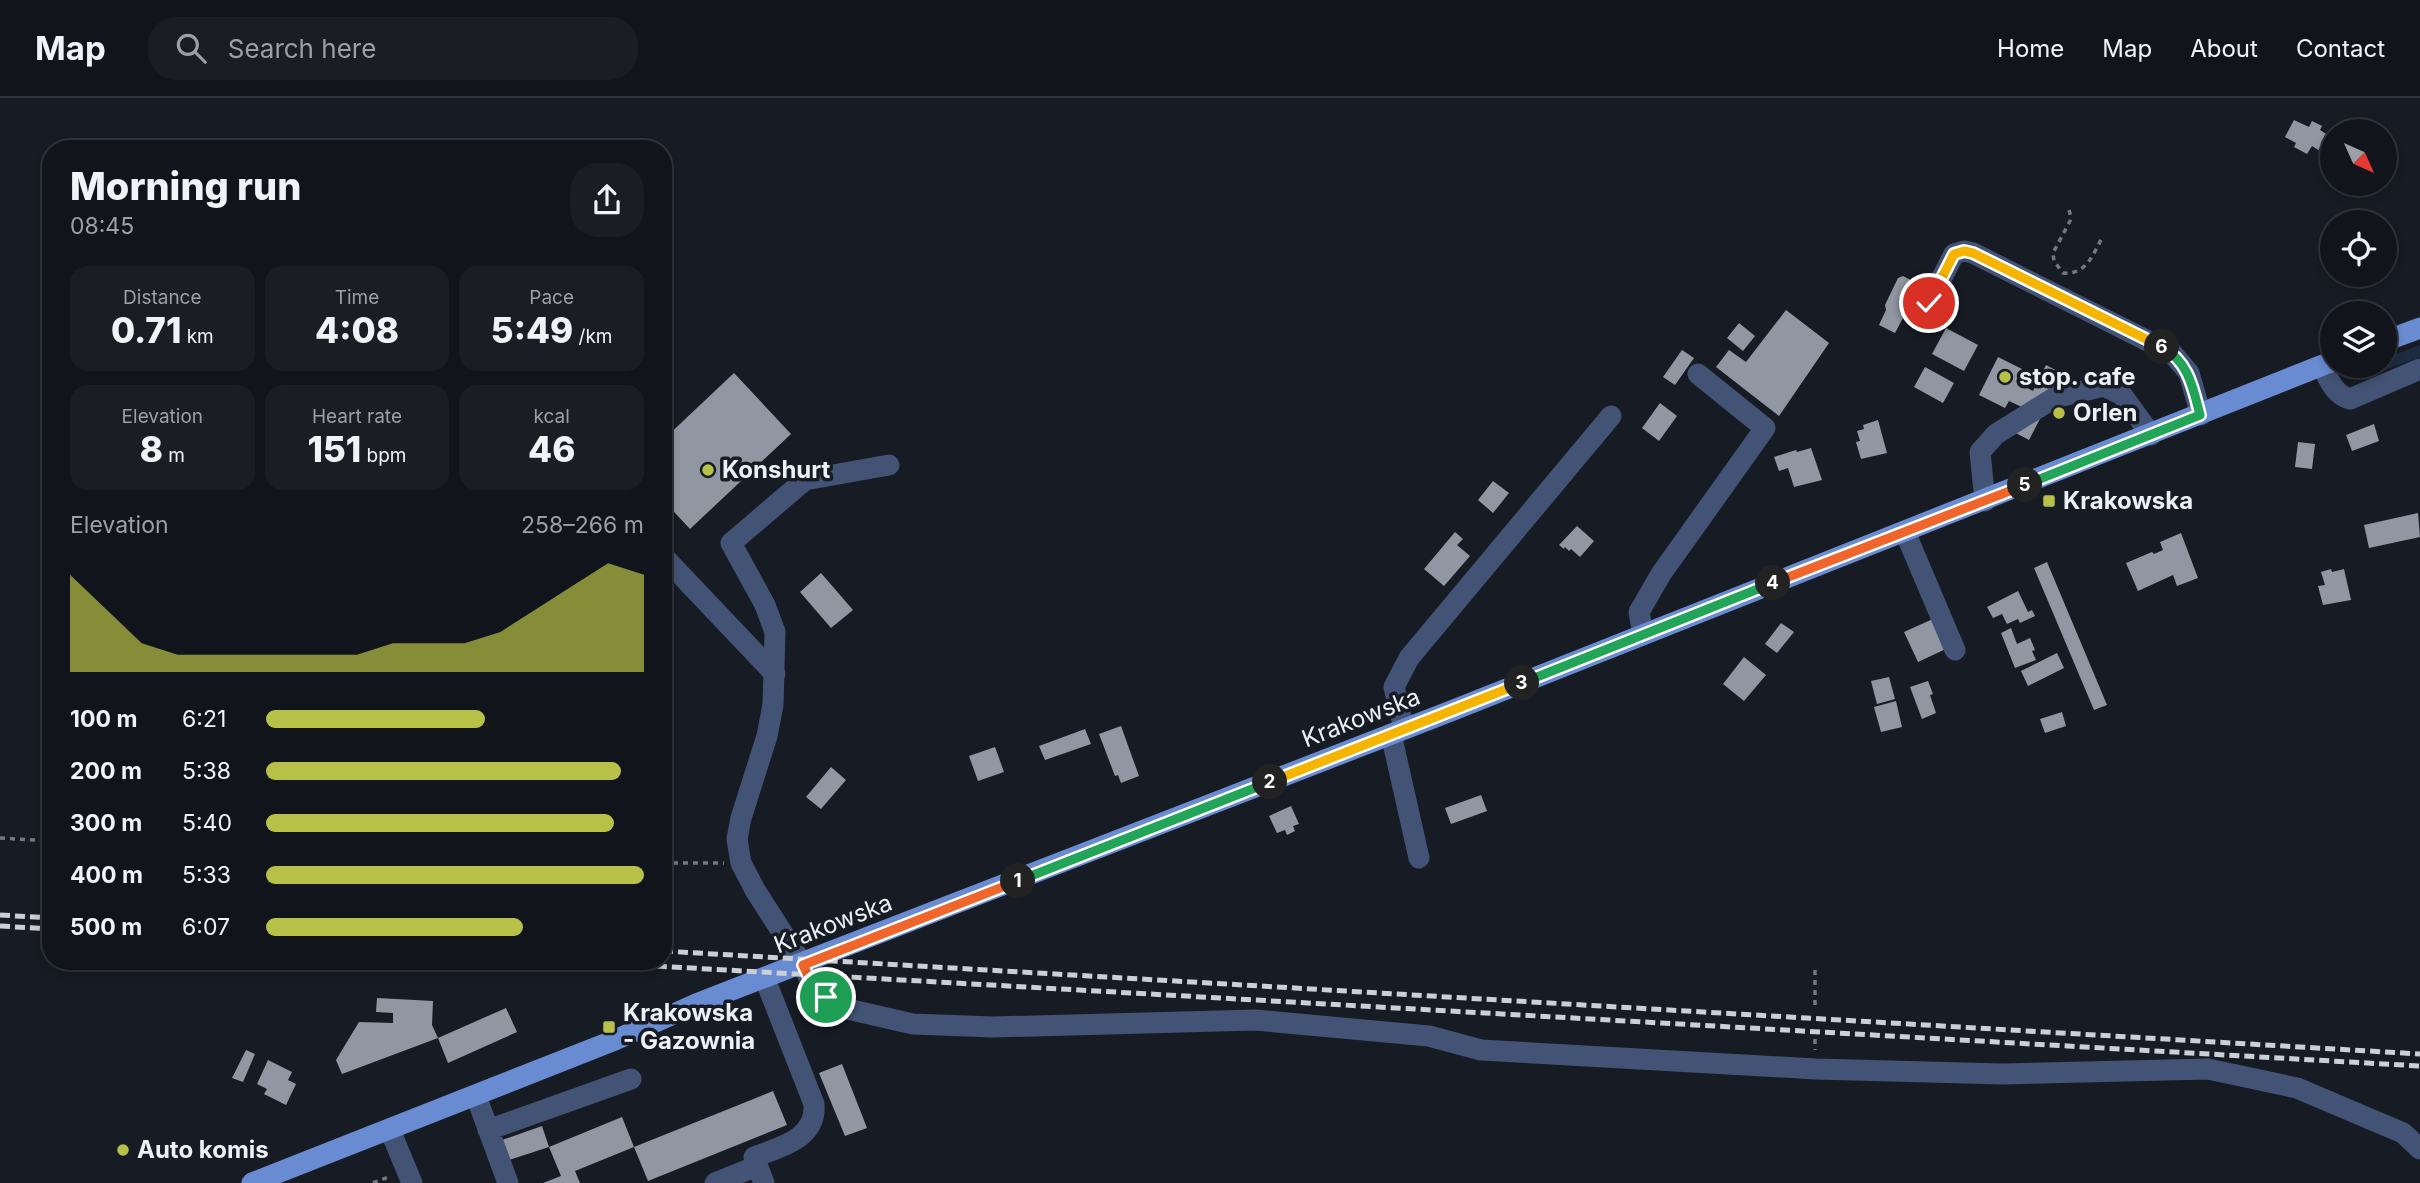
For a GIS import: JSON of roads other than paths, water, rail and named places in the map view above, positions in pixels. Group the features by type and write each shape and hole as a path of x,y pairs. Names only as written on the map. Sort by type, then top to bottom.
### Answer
{"main road":[{"path":"2397,337 2420,328"},
{"name":"Krakowska","path":"252,1183 615,1040 696,1004 803,965 1398,732 2320,367"}],"lane":[{"path":"1929,303 1954,254 1964,251 1973,253 2172,353 2189,373 2200,415"},
{"path":"2332,378 2337,392 2350,399 2420,369"},
{"path":"1643,634 1639,612 1661,574 1765,428 1698,374"},
{"path":"1985,500 1980,452 1996,434 2054,398 2104,386 2122,395 2151,435"},
{"path":"1419,859 1398,732 1394,687 1409,658 1611,416"},
{"path":"889,466 805,480 731,543 765,605 775,632 773,705 767,736 741,818 737,839 741,863 813,986 842,1008 913,1024 993,1027 1255,1020 1429,1036 1481,1050 1802,1069 2002,1074 2208,1069 2297,1088 2403,1133 2420,1149"},
{"path":"1905,532 1955,650"},
{"path":"672,565 775,674"},
{"path":"715,1183 761,1175 754,1157 800,1137 810,1126 815,1111 765,979"},
{"path":"488,1130 631,1079"},
{"path":"476,1096 508,1183"},
{"path":"390,1130 412,1183"}],"railway":[{"path":"0,915 42,917"},
{"path":"0,926 42,928"},
{"path":"672,952 2420,1054"},
{"path":"672,967 2420,1066"}],"place":[{"name":"stop. cafe","path":"2005,377"},
{"name":"Orlen","path":"2059,413"},
{"name":"Konshurt","path":"708,470"},
{"name":"Krakowska","path":"2049,501"},
{"name":"Krakowska - Gazownia","path":"609,1027"},
{"name":"Auto komis","path":"123,1150"}]}
